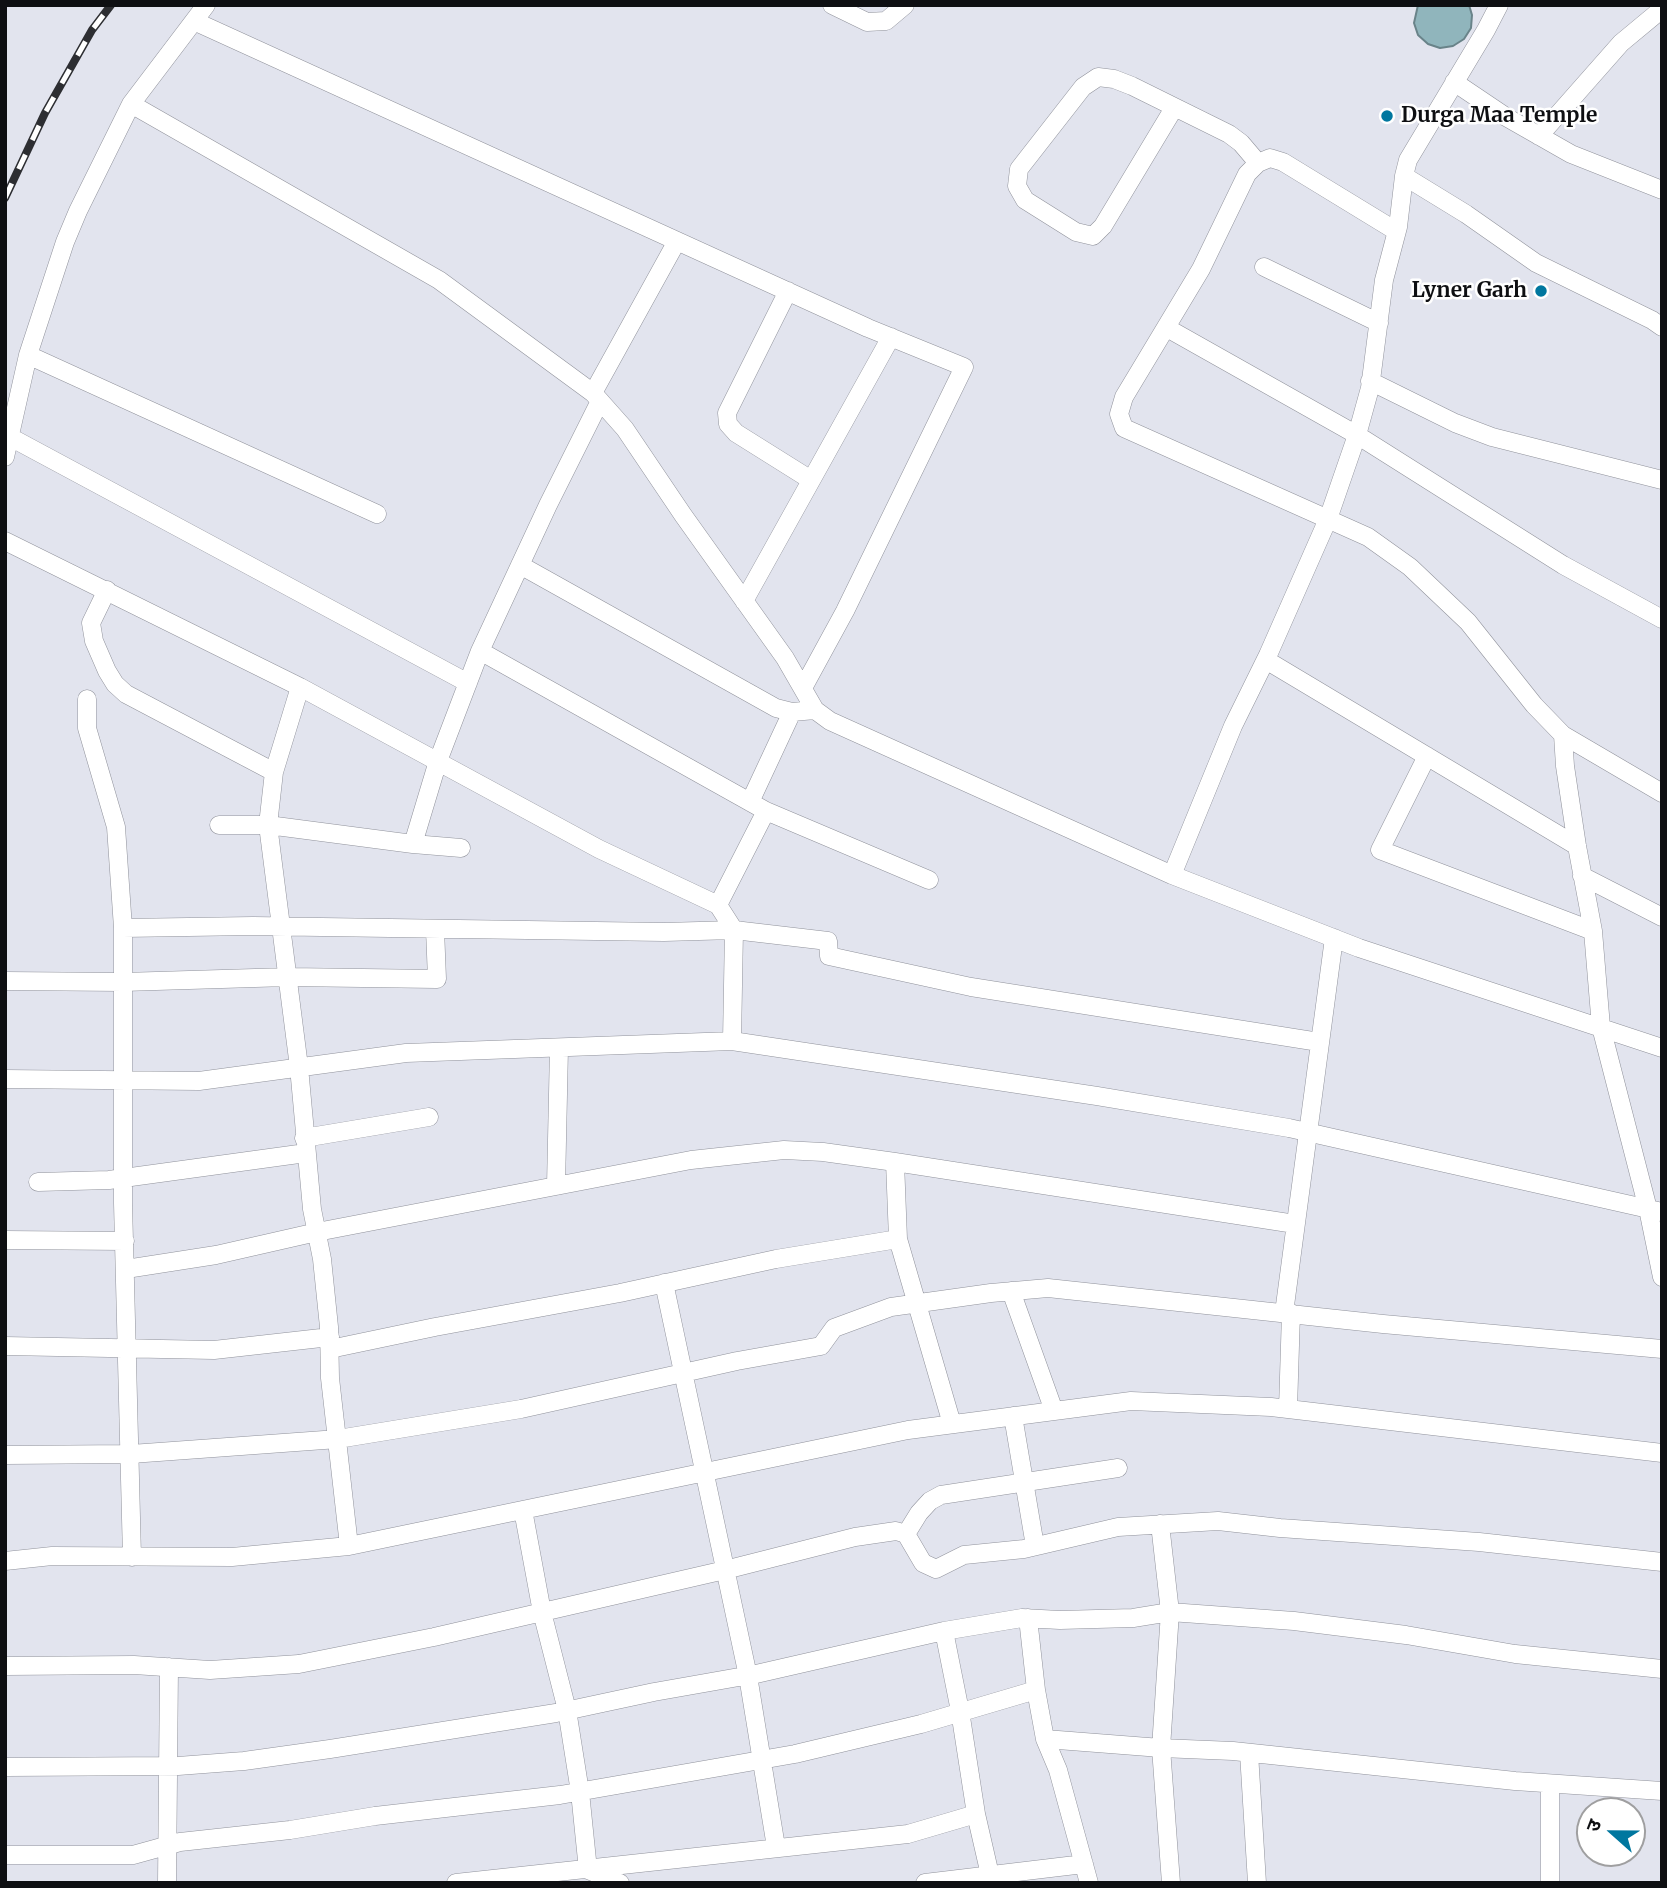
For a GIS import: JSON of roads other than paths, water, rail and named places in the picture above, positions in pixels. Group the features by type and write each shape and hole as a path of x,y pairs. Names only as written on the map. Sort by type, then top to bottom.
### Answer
{"street":[{"path":"5,457 28,355 65,242 131,104 206,5"},
{"path":"832,5 867,22 886,21 905,5"},
{"path":"1172,875 1233,726 1266,660 1328,519 1357,435 1370,381 1384,280 1396,231 1408,159 1499,5"},
{"path":"1539,135 1621,43 1662,9"},
{"path":"194,21 788,291 964,367 845,611 803,688"},
{"path":"1174,108 1103,226 1093,236 1076,232 1025,200 1017,186 1019,169 1083,87 1098,77 1114,79 1132,86 1229,134 1241,143 1258,163"},
{"path":"1454,82 1506,117 1571,153 1662,190"},
{"path":"131,104 439,280 597,397 625,429 785,658 816,710 830,721 1172,875 1334,938 1662,1048"},
{"path":"1396,231 1283,162 1270,158 1258,163 1247,174 1201,269 1124,397 1119,414 1124,428 1368,537 1410,567 1468,622 1534,705 1563,735 1662,793"},
{"path":"1404,176 1466,214 1536,263 1653,320 1662,327"},
{"path":"413,844 438,761 480,651 597,397 677,241"},
{"path":"1264,267 1379,323"},
{"path":"788,291 727,413 728,424 736,433 811,480"},
{"path":"1167,328 1357,435 1563,565 1662,619"},
{"path":"744,601 891,337"},
{"path":"28,355 377,514"},
{"path":"1370,381 1455,423 1492,437 1662,480"},
{"path":"10,437 468,683"},
{"path":"5,541 300,687 599,849 718,905 734,930 732,1041"},
{"path":"520,565 776,708 792,712 816,710"},
{"path":"107,590 92,623 94,641 115,684 126,694 274,772"},
{"path":"480,651 758,806 929,880"},
{"path":"1266,660 1577,846"},
{"path":"300,687 274,772 268,825 299,1067 305,1146 322,1259 330,1343 330,1378 349,1546"},
{"path":"86,699 87,727 116,827 123,928 123,1178 132,1557"},
{"path":"718,905 792,712"},
{"path":"1563,735 1564,766 1593,931 1601,1027 1655,1210 1662,1277"},
{"path":"1427,756 1380,850 1593,931"},
{"path":"219,825 268,825 461,848"},
{"path":"1582,876 1662,917"},
{"path":"123,928 280,927 664,932 734,930 828,941 829,956 971,987 1320,1042"},
{"path":"5,981 123,982 288,977 437,979 435,929"},
{"path":"1288,1409 1287,1313 1295,1224 1334,938"},
{"path":"5,1079 199,1081 406,1053 732,1041 1097,1096 1307,1132 1655,1210"},
{"path":"556,1186 559,1048"},
{"path":"37,1182 123,1178 305,1146 429,1117"},
{"path":"126,1269 216,1255 317,1232 691,1160 784,1150 823,1152 895,1162 1295,1224"},
{"path":"895,1162 898,1239 952,1424"},
{"path":"5,1346 214,1350 330,1343 664,1283 776,1259 898,1239"},
{"path":"5,1240 125,1241"},
{"path":"664,1283 748,1676 776,1847"},
{"path":"5,1455 131,1454 338,1439 521,1409 685,1372 821,1346 834,1328 891,1307 1048,1288 1662,1349"},
{"path":"1011,1291 1054,1411"},
{"path":"5,1561 52,1556 232,1558 349,1546 908,1430 1131,1401 1288,1409 1662,1453"},
{"path":"1013,1416 1035,1546"},
{"path":"906,1534 919,1513 930,1501 941,1495 1118,1468"},
{"path":"523,1510 542,1612 567,1710 580,1792 588,1870"},
{"path":"5,1666 134,1665 210,1670 299,1664 542,1612 855,1537 896,1531 906,1534 923,1563 936,1569 964,1555 1035,1546 1118,1527 1218,1521 1479,1542 1662,1562"},
{"path":"1160,1524 1170,1612 1161,1748 1171,1883"},
{"path":"5,1767 167,1766 244,1761 330,1749 567,1710 748,1676 944,1631 1028,1618 1133,1618 1170,1612 1294,1621 1406,1635 1515,1654 1662,1669"},
{"path":"1028,1618 1045,1739 1058,1770 1088,1883"},
{"path":"944,1631 976,1814 990,1875"},
{"path":"167,1883 169,1667"},
{"path":"5,1855 133,1855 180,1842 580,1792 763,1760 922,1724 1036,1690"},
{"path":"1045,1739 1250,1753 1550,1784 1662,1791"},
{"path":"1250,1753 1257,1883"},
{"path":"1550,1784 1550,1883"},
{"path":"456,1883 908,1834 976,1814"},
{"path":"925,1883 1084,1864"},
{"path":"588,1870 620,1883"}],"water":[{"path":"1418,5 1469,5 1472,15 1471,28 1464,39 1453,46 1440,48 1428,44 1418,35 1414,23"}],"railway":[{"path":"5,198 45,113 92,30 111,5"}],"place":[{"name":"Durga Maa Temple","path":"1387,116"},
{"name":"Lyner Garh","path":"1541,291"}]}
